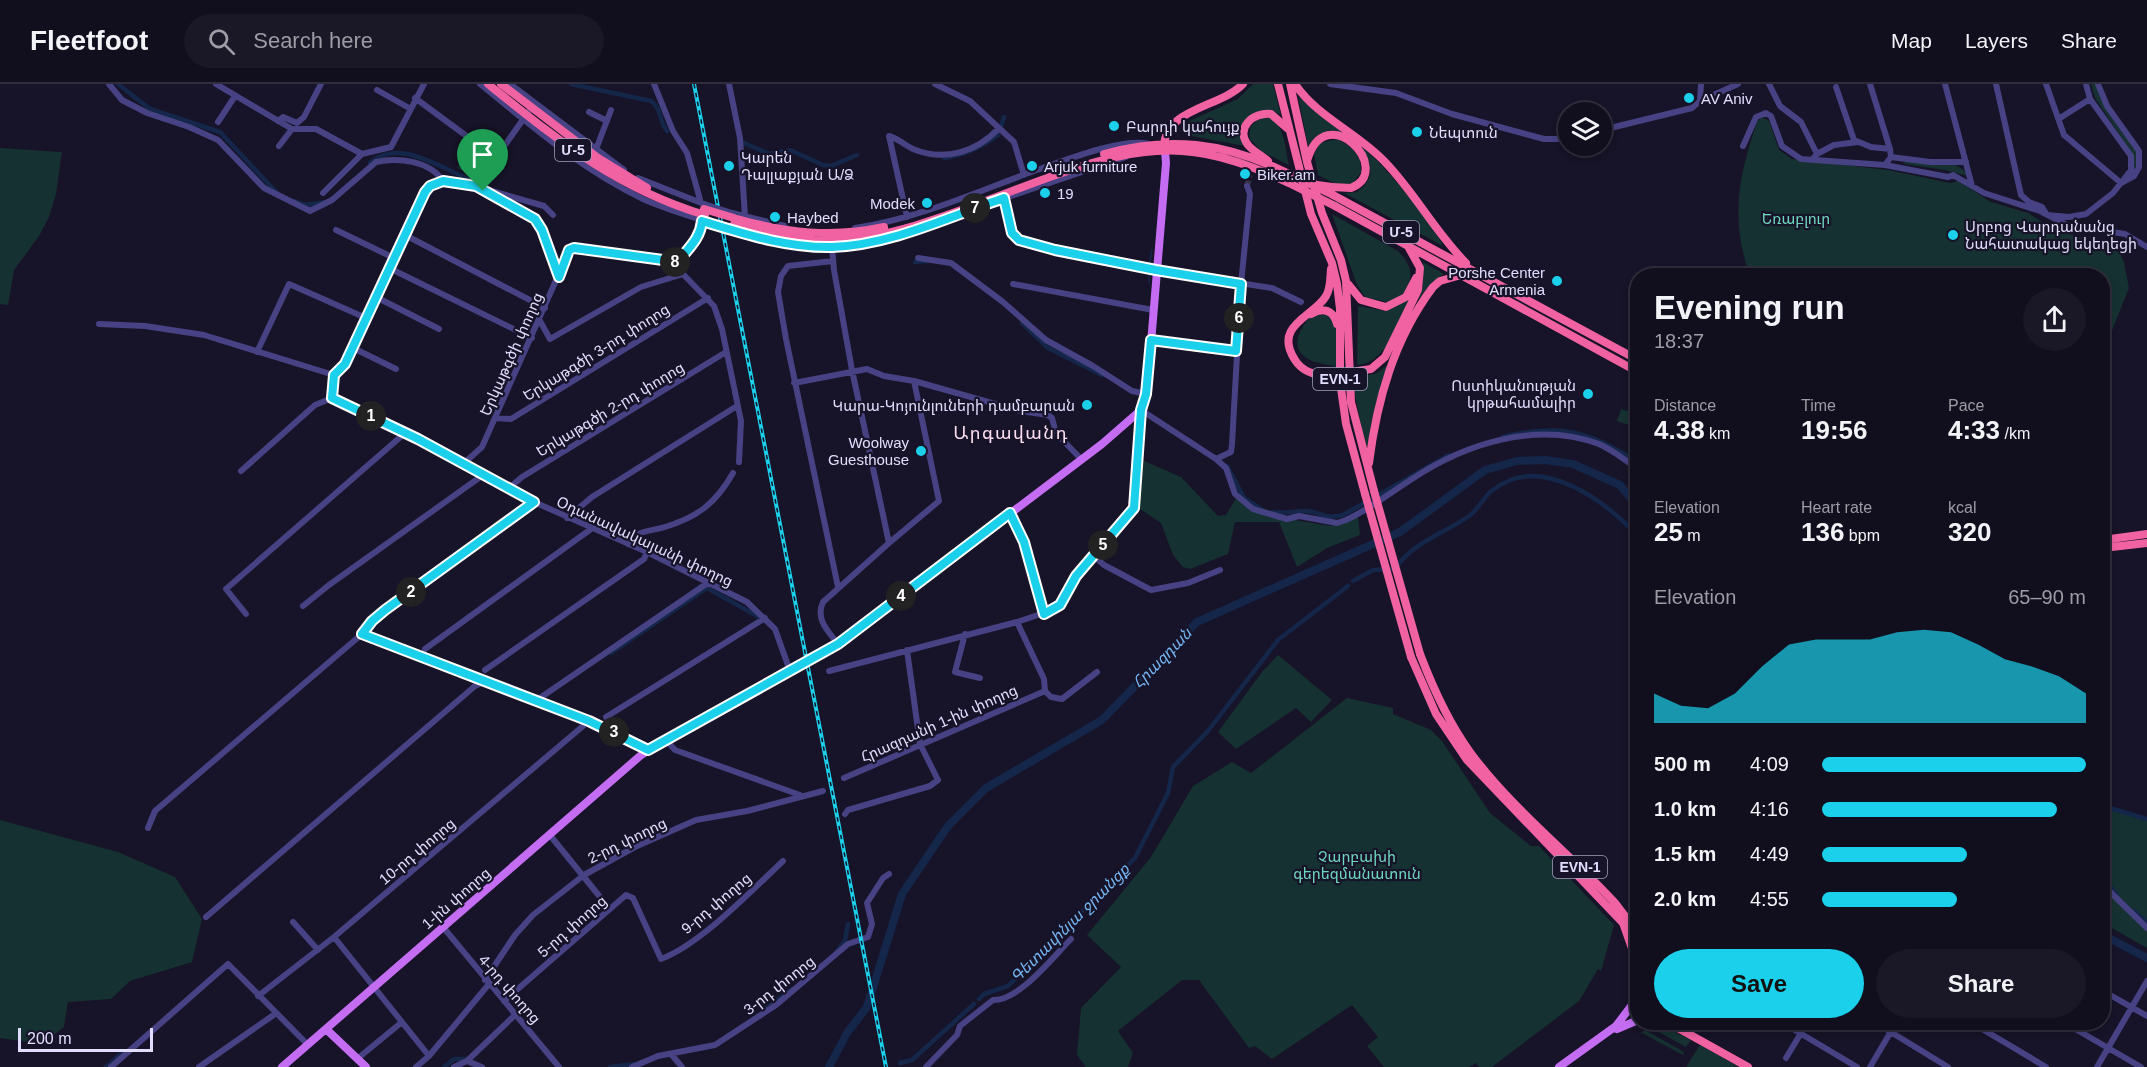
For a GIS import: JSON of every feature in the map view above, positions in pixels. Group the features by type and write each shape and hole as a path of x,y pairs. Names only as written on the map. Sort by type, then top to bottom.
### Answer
{"highway":[{"name":"Մ-5","path":"488,84 594,152 625,176 650,190 703,212"},
{"name":"Մ-5","path":"501,84 576,152 622,182 673,205 785,237 827,241 896,233 1085,165 1164,146 1185,142 1218,148 1333,191 1630,356"},
{"path":"1164,146 1169,130 1181,117 1228,97 1243,84"},
{"name":"EVN-1","path":"1278,84 1311,214 1332,263 1339,297 1342,403 1416,656 1436,714 1467,760 1623,923 1630,943"},
{"name":"EVN-1","path":"1290,84 1307,162 1346,281 1351,402 1368,469 1369,493"},
{"path":"1295,84 1309,100 1385,162 1443,238 1470,268"},
{"path":"1283,171 1249,146 1245,130 1250,119 1266,113 1280,120 1289,131 1299,128"},
{"path":"1307,162 1311,148 1322,137 1342,136 1358,148 1367,165 1365,176 1352,188 1333,191"},
{"name":"Մ-5","path":"734,221 786,231 828,234 892,225 1079,161 1150,144 1164,146 1211,155 1287,182 1630,368"},
{"path":"1346,281 1362,300 1374,305 1386,307 1401,301 1410,292 1416,277 1414,262 1406,246"},
{"path":"1358,373 1371,369 1384,357 1418,290 1420,268 1406,246"},
{"path":"1332,263 1326,296 1297,322 1290,343 1294,359 1303,369 1317,375 1358,373 1375,371 1395,351"},
{"path":"1368,469 1377,418 1395,351 1416,312 1433,287 1440,281 1461,275"},
{"path":"1332,374 1304,365 1296,354 1294,337 1298,328 1312,312 1324,310 1336,319 1340,339"},
{"path":"2110,539 2147,534"},
{"path":"2110,547 2147,543"},
{"name":"EVN-1","path":"1416,656 1469,751 1494,781 1616,903 1630,924"},
{"path":"1682,1030 1748,1067"},
{"path":"1692,1030 1758,1067"}],"main road":[{"path":"1141,410 1146,394 1151,340 1166,164 1164,146"},
{"name":"1-ին փողոց","path":"282,1067 648,750 838,644 1081,459 1141,410"},
{"path":"1562,1067 1616,1026 1630,1006"},
{"path":"1562,1067 1618,1028 1630,1023"},
{"path":"326,1029 366,1067"}],"street":[{"path":"109,84 122,100 147,114 189,127 219,140 264,188 310,211 323,206 376,162 385,160 418,164 436,171 443,181"},
{"path":"216,84 292,129 316,129 362,154"},
{"path":"278,121 283,117 297,123 304,117 321,84"},
{"path":"323,193 362,154 391,147 424,84"},
{"path":"480,84 529,111"},
{"path":"510,84 529,111"},
{"path":"654,84 673,131 687,153 703,212 696,242 681,254 678,262 683,274 714,306 741,421 739,462"},
{"path":"729,84 740,138 745,217"},
{"path":"935,84 970,101 1014,142 1024,175"},
{"path":"1330,84 1396,93 1452,114 1544,139 1558,139"},
{"path":"1700,101 1701,84"},
{"path":"1612,128 1692,108 1700,101 1738,84"},
{"path":"1769,84 1780,106 1801,122 1817,154"},
{"path":"1870,84 1890,149 1891,157 1885,165"},
{"path":"1945,84 1972,187"},
{"path":"1996,84 2019,188 2025,200 2042,207 2047,214 2067,225 2125,234 2147,247"},
{"path":"2046,84 2060,118 2064,135 2121,183"},
{"path":"1743,146 1756,117 1766,113 1771,116 1782,146 1796,157 1885,165 1948,177 1953,175 1991,196 2047,214 2068,217 2086,214 2114,193 2131,170 2131,156 2091,99 2086,84"},
{"path":"2098,84 2101,96 2141,156 2137,173 2121,183"},
{"path":"1836,87 1848,126 1854,140 1858,142"},
{"path":"376,90 410,108"},
{"path":"218,122 235,96"},
{"path":"415,98 480,146"},
{"path":"2060,118 2091,99"},
{"path":"476,186 529,111"},
{"path":"594,152 611,111"},
{"path":"589,112 607,121"},
{"path":"907,217 889,135 912,148 945,155 979,145 999,128"},
{"path":"279,146 292,129"},
{"path":"734,221 745,217 795,228 822,230 868,226 956,202 1024,175 1099,150 1138,142 1150,144"},
{"path":"1812,160 1817,154 1834,145 1858,142 1890,149"},
{"path":"734,221 787,244 832,247 896,233 1132,154"},
{"path":"1891,157 1930,162 1966,162"},
{"path":"241,471 315,405 332,398 334,375 345,364 425,192 430,186 443,181 476,186 544,206 553,215"},
{"path":"476,186 535,219 542,230 559,277"},
{"path":"1216,459 1231,452 1236,351 1250,194 1247,186"},
{"path":"1004,198 1012,233 1019,240 1055,250 1156,270 1272,288 1301,302"},
{"path":"336,230 394,258"},
{"path":"405,235 545,308"},
{"path":"832,247 852,370 889,543"},
{"name":"Երկաթգծի փողոց","path":"463,464 482,447 540,321 569,250 574,248 678,262"},
{"path":"918,258 951,263 1003,302 1046,340 1132,391 1146,394"},
{"path":"833,261 788,266 781,276 778,292 794,383 838,587"},
{"path":"389,268 532,338"},
{"path":"540,321 550,339 641,287 683,274"},
{"path":"257,352 289,284 366,318"},
{"path":"1013,284 1153,310"},
{"path":"375,297 439,328"},
{"name":"Երկաթգծի 3-րդ փողոց","path":"495,418 511,419 708,298"},
{"path":"99,324 145,326 204,335 334,375"},
{"path":"1151,340 1236,351"},
{"path":"351,347 396,369"},
{"name":"Երկաթգծի 2-րդ փողոց","path":"508,489 522,477 726,352"},
{"path":"794,383 852,370 867,369 884,376 914,381 1020,411 1048,415 1052,418 1056,434 1081,459"},
{"path":"838,644 822,623 820,615 823,602 939,501 914,381"},
{"name":"Օդանավակայանի փողոց","path":"332,398 405,433 534,502 647,552 747,602 775,629 792,670"},
{"path":"567,518 592,497 737,406"},
{"path":"829,671 1017,622 1044,614 1060,605 1076,576 1134,508 1141,410 1216,459 1226,468 1235,494 1253,509 1277,518 1299,516 1337,523 1359,514 1427,470 1458,455 1520,435 1572,436 1602,445 1630,464"},
{"path":"246,614 226,588 405,433"},
{"path":"628,544 639,532 663,528 703,509 719,496 733,473"},
{"path":"303,606 483,475"},
{"path":"148,828 155,811 362,634 385,610 534,502"},
{"path":"1010,513 1024,542 1044,614"},
{"path":"425,649 591,529"},
{"path":"485,670 644,559 647,552"},
{"path":"1094,556 1104,565 1151,590 1188,583 1220,570"},
{"path":"537,700 709,582"},
{"path":"606,717 765,618"},
{"path":"1017,622 1044,680 1045,691 1054,699 1062,699 1097,672"},
{"path":"362,634 589,721 648,750"},
{"path":"965,634 955,671 981,678"},
{"path":"845,814 848,810 930,786 938,780 920,744 907,650"},
{"path":"206,917 475,686 485,681"},
{"name":"Հրազդանի 1-ին փողոց","path":"844,778 1045,691"},
{"name":"10-րդ փողոց","path":"258,996 334,937 589,721"},
{"path":"665,739 675,750 801,795"},
{"name":"2-րդ փողոց","path":"416,1067 429,1056 487,982 515,935 533,915 584,875 635,847 696,820 747,811 823,791"},
{"path":"549,834 609,908"},
{"name":"9-րդ փողոց","path":"661,959 672,955 700,934 783,861"},
{"name":"3-րդ փողոց","path":"632,1067 671,1054 715,1045 776,1005 848,944 868,937 872,924 867,903 883,878 889,874"},
{"path":"2110,892 2147,928"},
{"name":"5-րդ փողոց","path":"504,1001 609,908 631,895 661,959"},
{"path":"293,922 318,950"},
{"name":"4-րդ փողոց","path":"443,927 559,1067"},
{"path":"334,937 429,1056"},
{"path":"926,1067 957,1035 960,1026 993,1000 1004,1000 1022,988 1071,939"},
{"path":"111,1067 228,964 307,1044"},
{"path":"2097,1067 2133,1009 2147,981"},
{"path":"2110,995 2147,1016"},
{"path":"199,1067 275,1014"},
{"path":"467,1064 516,1014"},
{"path":"357,1059 402,1022"},
{"path":"1795,1030 1857,1067"},
{"path":"1786,1058 1804,1030"},
{"path":"1888,1030 1948,1067"},
{"path":"1984,1030 2046,1067"},
{"path":"2077,1030 2141,1067"},
{"path":"1870,1067 1891,1032"},
{"path":"671,1054 682,1067"},
{"path":"454,1067 467,1064 482,1067"}],"green space":[{"path":"1253,84 1273,84 1281,115 1274,112 1248,119 1245,146 1186,135 1184,127 1187,122 1238,99"},
{"path":"2091,84 2095,84 2114,121 2138,154 2137,164 2131,175 2132,153 2095,98"},
{"path":"1298,96 1341,131 1340,133 1321,133 1308,145"},
{"path":"1268,116 1274,120 1281,131 1289,165 1261,151 1250,139 1249,134 1253,124"},
{"name":"Եռաբլուր","path":"1762,117 1769,121 1779,150 1792,159 1888,170 1950,183 1958,181 1991,202 2028,213 2053,229 2119,252 2124,262 2129,288 2110,336 2110,268 1748,268 1740,236 1739,199 1745,162 1757,122"},
{"path":"1337,139 1351,148 1360,161 1361,172 1352,185 1334,183 1318,175 1314,154 1320,143"},
{"path":"1362,147 1407,194 1430,224 1443,246 1344,193 1357,192 1368,180 1370,170"},
{"path":"0,148 62,152 56,194 49,217 39,236 14,270 8,305 0,304"},
{"path":"466,155 477,162 482,155 488,160 472,176 457,168"},
{"path":"1905,161 1948,163 1963,170 1968,176 1904,164"},
{"path":"1332,214 1398,251 1410,271 1410,281 1405,294 1387,302 1365,297 1357,285"},
{"path":"1423,262 1444,274 1431,283 1418,300 1423,285"},
{"path":"1410,299 1384,349 1367,363 1357,365 1358,306 1386,311"},
{"path":"1312,314 1330,314 1338,330 1336,367 1312,361 1299,351 1297,345 1300,332"},
{"path":"1388,364 1366,451 1355,395 1356,378 1377,373"},
{"path":"1621,409 1630,412 1630,425 1617,421"},
{"path":"1142,460 1181,477 1218,516 1226,515 1236,498 1295,520 1331,526 1358,517 1360,535 1327,548 1297,567 1279,522 1235,522 1228,554 1190,569 1183,567 1173,555 1161,523 1137,507"},
{"path":"1278,655 1332,700 1311,722 1296,708 1236,749 1218,732 1262,672"},
{"name":"Չարբախի գերեզմանատուն","path":"1347,698 1393,708 1393,714 1431,730 1442,741 1490,813 1531,846 1539,846 1614,925 1601,971 1598,969 1579,1001 1492,1067 1479,1067 1476,1063 1469,1067 1384,1067 1367,1046 1378,1037 1352,1005 1272,1059 1255,1046 1249,1048 1199,980 1182,980 1118,1031 1133,1053 1128,1067 1086,1067 1077,1055 1081,1008 1121,967 1087,935 1151,857 1193,786 1232,762 1251,773"},
{"path":"2110,806 2147,819 2147,948 2110,927"},
{"path":"0,820 118,852 175,877 202,919 192,962 130,981 111,999 68,1002 64,1027 42,1044 0,1038"},
{"path":"1645,1030 1684,1052 1683,1055 1642,1033 1639,1034"},
{"path":"1655,1030 1672,1030 1691,1040 1686,1047"},
{"path":"1700,1045 1739,1067 1686,1067"}],"waterway":[{"path":"118,84 150,109 220,132 277,193"},
{"path":"571,84 651,101 655,104 667,131"},
{"path":"1001,127 1004,117"},
{"path":"944,158 972,150 998,135"},
{"path":"744,143 769,154 790,150 823,165 831,166 857,155"},
{"path":"370,163 382,156 395,153 408,154 474,181"},
{"path":"295,201 305,205 325,202"},
{"path":"1149,265 1152,250"},
{"path":"915,262 927,261"},
{"path":"1149,272 1149,283"},
{"path":"1022,323 1048,348 1102,375"},
{"path":"1503,437 1541,431 1574,433 1605,443 1630,458"},
{"path":"1272,512 1306,511 1327,516 1343,515 1449,455"},
{"name":"Հրազդան","path":"829,1067 847,1033 867,1007 902,894 948,826 986,788 1102,720 1197,622 1400,532 1485,470 1517,461 1545,460 1573,464 1620,485 1630,497"},
{"path":"1227,466 1244,498 1261,509"},
{"name":"Գետափնյա ջրանցք","path":"1353,581 1373,570 1395,569 1420,545 1469,516 1490,492 1513,479 1532,476 1552,479 1572,486 1591,496 1630,528"},
{"name":"Գետափնյա ջրանցք","path":"979,999 984,994 1008,986 1135,858 1168,793 1173,767 1208,731 1278,640 1348,586"},
{"path":"611,653 707,588 759,617"},
{"path":"2110,808 2147,819"},
{"path":"2110,886 2117,895"},
{"path":"2134,911 2147,923"},
{"path":"837,951 845,941 848,924"},
{"name":"Հրազդան","path":"2110,939 2147,958"},
{"path":"763,1011 792,989"},
{"name":"Գետափնյա ջրանցք","path":"900,1063 912,1060 974,1004"},
{"path":"106,1067 121,1054"},
{"path":"444,1067 454,1059 466,1059"},
{"path":"610,1067 635,1064"}],"tunnel":[{"path":"1247,186 1250,175"}],"railway":[{"path":"694,84 886,1067"}],"place":[{"name":"AV Aniv","path":"1689,98"},
{"name":"Բարդի կահույք","path":"1114,126"},
{"name":"Նեպտուն","path":"1417,132"},
{"name":"Կարեն Դալլաքյան Ա/Ձ","path":"729,166"},
{"name":"Arjuk furniture","path":"1032,166"},
{"name":"Biker.am","path":"1245,174"},
{"name":"19","path":"1045,193"},
{"name":"Modek","path":"927,203"},
{"name":"Haybed","path":"775,217"},
{"name":"Սրբոց Վարդանանց Նահատակաց եկեղեցի","path":"1953,235"},
{"name":"Porshe Center Armenia","path":"1557,281"},
{"name":"Ոստիկանության կրթահամալիր","path":"1588,394"},
{"name":"Կարա-Կոյունլուների դամբարան","path":"1087,405"},
{"name":"Woolway Guesthouse","path":"921,451"}],"district":[{"name":"Արգավանդ","path":"1011,433"}],"route":[{"path":"443,181 476,186 483,191 515,206 535,219 557,266 559,277 569,250 574,248 678,262 681,254 696,242 702,221 771,241 832,247 868,243 897,236 1004,198 1012,233 1019,240 1055,250 1241,284 1236,351 1151,340 1146,394 1141,410 1140,457 1134,508 1076,576 1060,605 1044,614 1024,542 1010,513 838,644 648,750 589,721 362,634 365,628 385,610 532,506 534,502 418,439 363,412 338,403 332,398 334,375 345,364 425,192 430,186 443,181"}]}
